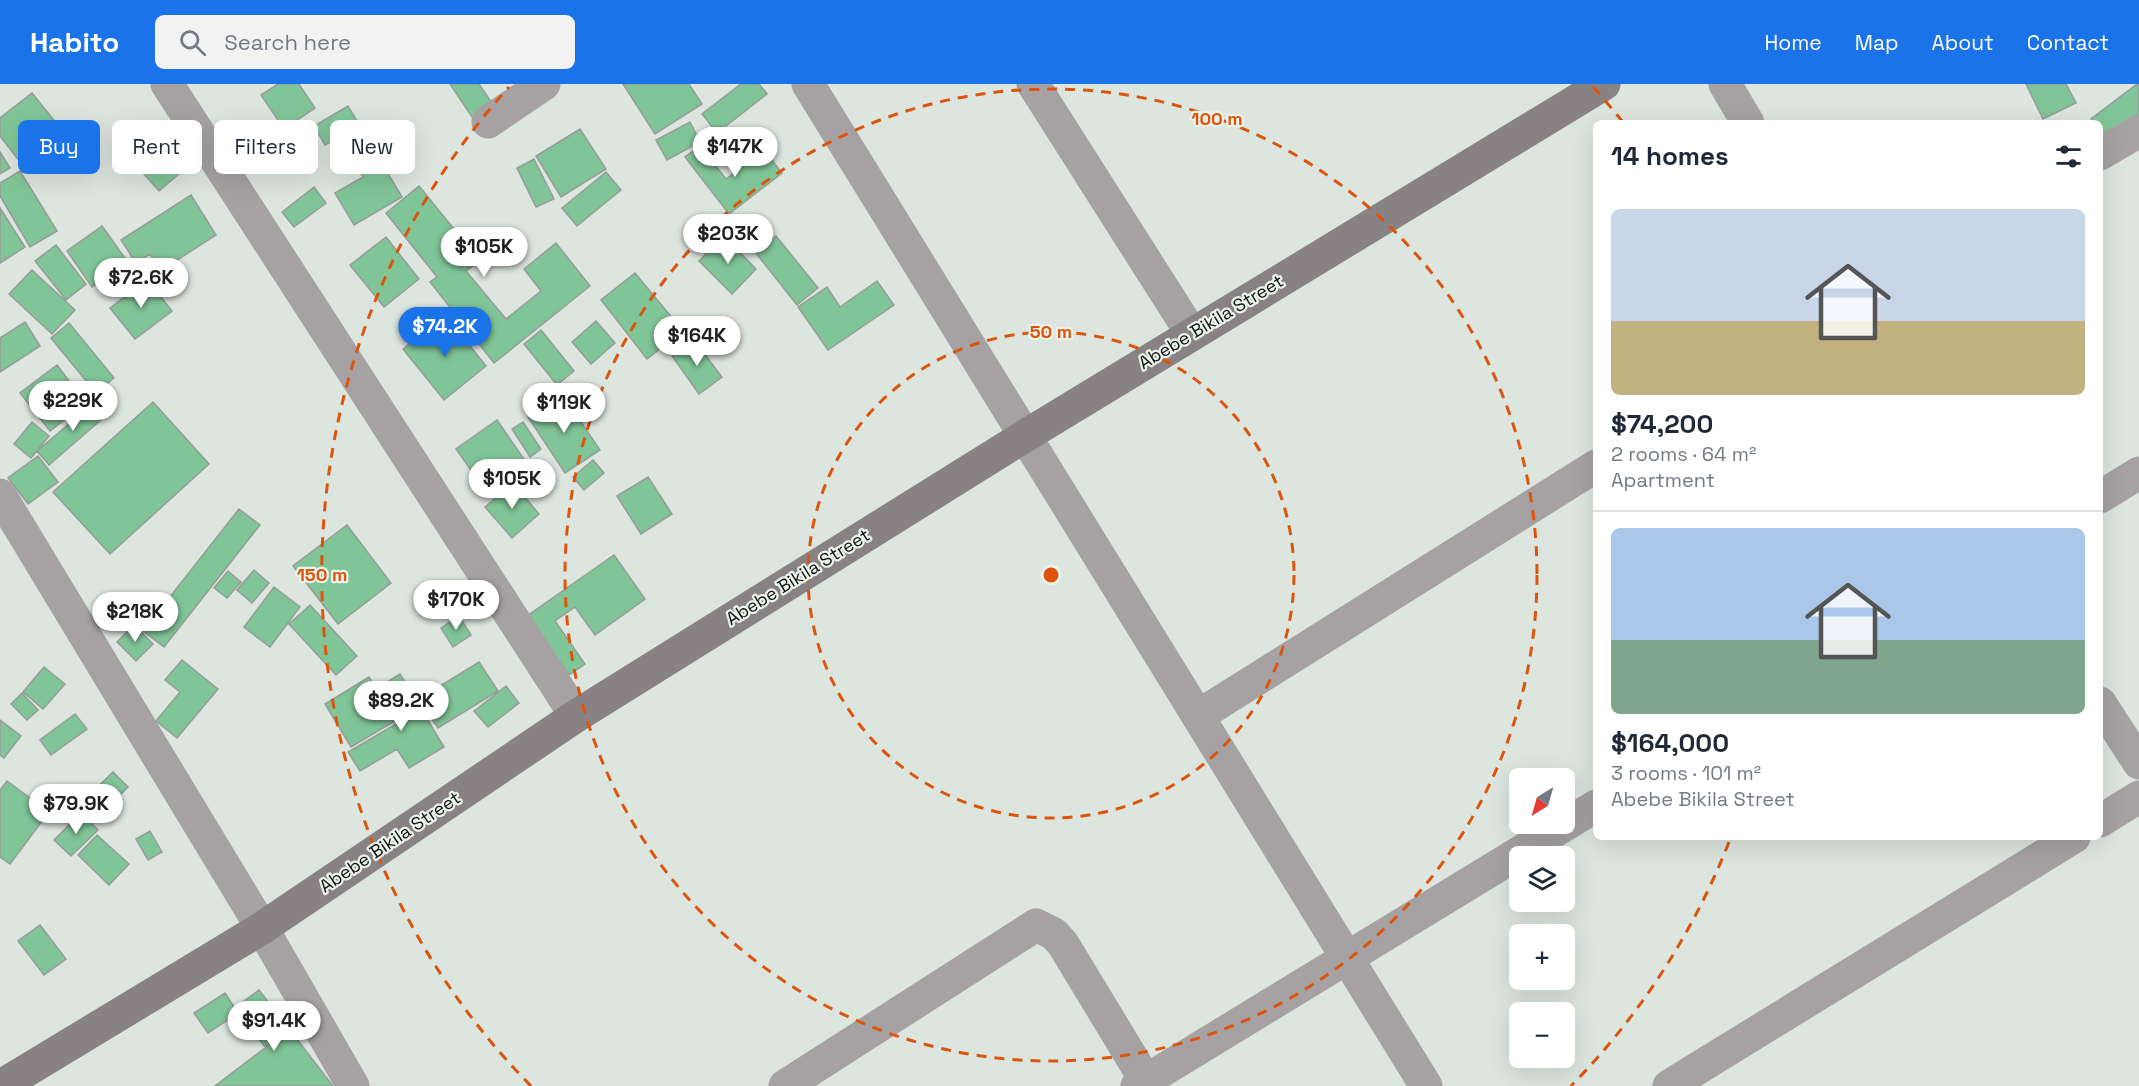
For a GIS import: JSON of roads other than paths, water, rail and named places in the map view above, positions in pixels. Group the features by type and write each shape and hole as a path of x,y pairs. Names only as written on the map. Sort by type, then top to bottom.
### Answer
{"main road":[{"name":"Abebe Bikila Street","path":"1,1086 262,928 576,716 1025,436 1604,84"}],"street":[{"path":"167,84 576,716"},
{"path":"488,122 544,84"},
{"path":"808,84 1426,1086"},
{"path":"1033,84 1192,334"},
{"path":"1725,84 1746,120"},
{"path":"2103,152 2139,131"},
{"path":"1198,716 1593,468"},
{"path":"2103,495 2139,473"},
{"path":"0,495 262,928 353,1086"},
{"path":"2103,708 2139,763"},
{"path":"2103,819 2139,797"},
{"path":"785,1086 1036,925 1054,934 1063,944 1141,1084 1593,808"},
{"path":"1669,1086 2069,840"}]}
